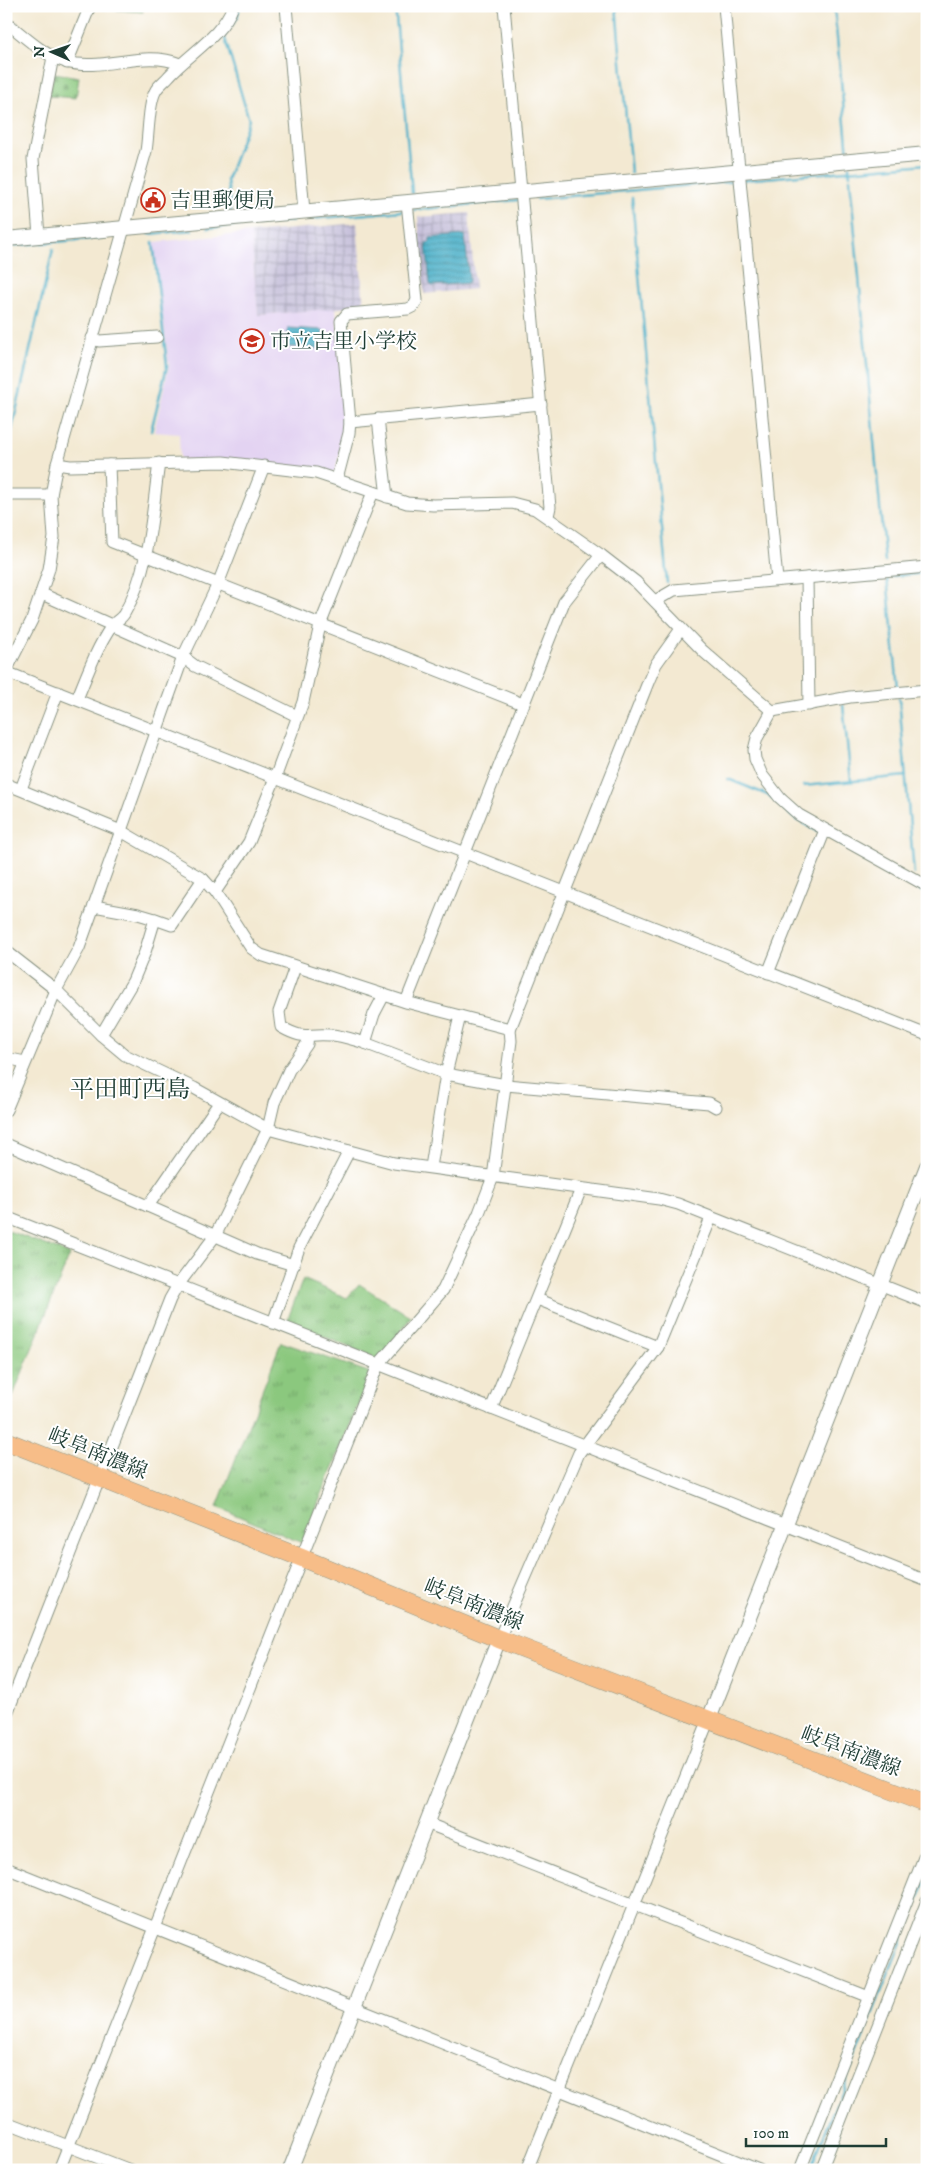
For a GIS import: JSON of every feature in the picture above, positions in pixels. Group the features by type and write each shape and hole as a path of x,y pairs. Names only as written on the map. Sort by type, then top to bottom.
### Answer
{"main road":[{"name":"岐阜南濃線","path":"6,1441 302,1558 499,1640 927,1804"}],"street":[{"path":"67,63 90,6"},
{"path":"233,6 228,20 180,64 156,90 151,106 150,133 146,150 57,464 51,496 54,538 49,569 32,620 6,671 927,1035"},
{"path":"286,6 304,210"},
{"path":"504,6 550,507 548,516"},
{"path":"724,6 777,580"},
{"path":"6,22 53,58 67,63 85,65 167,58 180,64"},
{"path":"39,236 33,159 53,58"},
{"path":"6,239 521,191 739,177 927,154"},
{"path":"337,479 350,422 341,321 347,314 408,308 414,306 417,300 406,202"},
{"path":"92,338 100,341 157,337"},
{"path":"350,422 541,404"},
{"path":"378,419 387,496"},
{"path":"57,464 70,466 223,462 316,473 407,503 433,505 512,503 534,508 548,516 636,582 703,651 772,711"},
{"path":"76,699 96,654 112,625 124,616 146,556 159,463"},
{"path":"109,465 112,542 523,704"},
{"path":"6,1110 56,990 79,948 183,657 218,584 264,466"},
{"path":"215,892 249,842 275,778 303,702 320,625 373,492"},
{"path":"6,495 51,496"},
{"path":"406,1002 564,602 601,555"},
{"path":"655,601 674,590 927,567"},
{"path":"807,578 809,705"},
{"path":"42,594 112,625 148,644 183,657 195,666 297,716"},
{"path":"59,2170 378,1365 443,1290 493,1177 506,1085 511,1041 510,1029 649,680 656,664 681,629"},
{"path":"772,711 850,697 927,690"},
{"path":"21,789 58,692"},
{"path":"772,711 757,738 754,750 755,759 762,775 780,798 799,815 927,886"},
{"path":"6,784 121,831 203,879 215,892 251,948 261,955 406,1002 510,1029"},
{"path":"768,973 825,830"},
{"path":"94,906 138,914 172,925 203,879"},
{"path":"101,1035 134,981 155,919"},
{"path":"6,951 56,990 101,1035 125,1055 194,1088 268,1129 394,1163 659,1199 678,1204 927,1303"},
{"path":"295,967 279,1012 281,1027 295,1035 308,1037 331,1035 365,1043 446,1074 506,1085 709,1103 716,1107"},
{"path":"365,1043 374,1014 384,995"},
{"path":"431,1167 446,1074 460,1016"},
{"path":"6,1716 170,1299 178,1285 215,1236 268,1129 274,1103 289,1070 308,1044 308,1037"},
{"path":"6,1058 25,1062"},
{"path":"148,1206 219,1103"},
{"path":"6,1144 257,1254 294,1265"},
{"path":"273,1324 299,1248 349,1150"},
{"path":"527,2170 558,2089 709,1719 927,1166"},
{"path":"491,1408 581,1189"},
{"path":"6,1217 273,1324 927,1580"},
{"path":"290,2170 499,1640 583,1444 658,1347 711,1218"},
{"path":"537,1299 658,1347"},
{"path":"426,1823 869,1997"},
{"path":"800,2170 927,1850"},
{"path":"6,1868 759,2170"},
{"path":"820,2170 923,1922 927,1901"},
{"path":"6,2122 130,2170"}],"shaded area":[{"path":"469,213 475,289 424,294 418,217"},
{"path":"357,223 364,306 258,315 251,233"},
{"name":"市立吉里小学校","path":"251,233 258,315 336,308 346,428 335,471 332,473 180,459 179,434 154,432 169,366 154,242"}],"green space":[{"path":"93,6 142,6 143,12 92,8"},
{"path":"54,73 79,77 76,98 49,96"},
{"path":"6,1230 70,1254 6,1413"},
{"path":"303,1279 347,1298 359,1284 411,1317 380,1360 287,1321"},
{"path":"281,1342 371,1373 302,1543 217,1507"}],"water":[{"path":"465,235 469,280 467,283 432,286 430,284 426,243 430,242 430,238"},
{"path":"288,328 323,330 322,349 287,347"}],"waterway":[{"path":"231,212 227,180 249,120 224,35 237,18 240,6"},
{"path":"395,6 412,193"},
{"path":"616,6 631,173"},
{"path":"834,6 848,155"},
{"path":"743,180 927,164"},
{"path":"849,166 850,175"},
{"path":"850,179 885,562"},
{"path":"537,199 738,181"},
{"path":"632,198 667,583"},
{"path":"414,210 518,200"},
{"path":"310,219 403,211"},
{"path":"208,228 292,221"},
{"path":"149,234 192,230"},
{"path":"6,246 102,238"},
{"path":"151,431 167,366 153,242"},
{"path":"9,442 53,249"},
{"path":"836,581 927,573"},
{"path":"887,577 898,689"},
{"path":"899,698 914,874"},
{"path":"843,705 851,781"},
{"path":"803,786 906,776"},
{"path":"728,779 770,796 794,818 818,832"},
{"path":"840,844 927,894"},
{"path":"810,2170 927,1877"}],"place":[{"name":"吉里郵便局","path":"153,200"},
{"name":"市立吉里小学校","path":"252,341"}],"district":[{"name":"平田町西島","path":"130,1089"}]}
